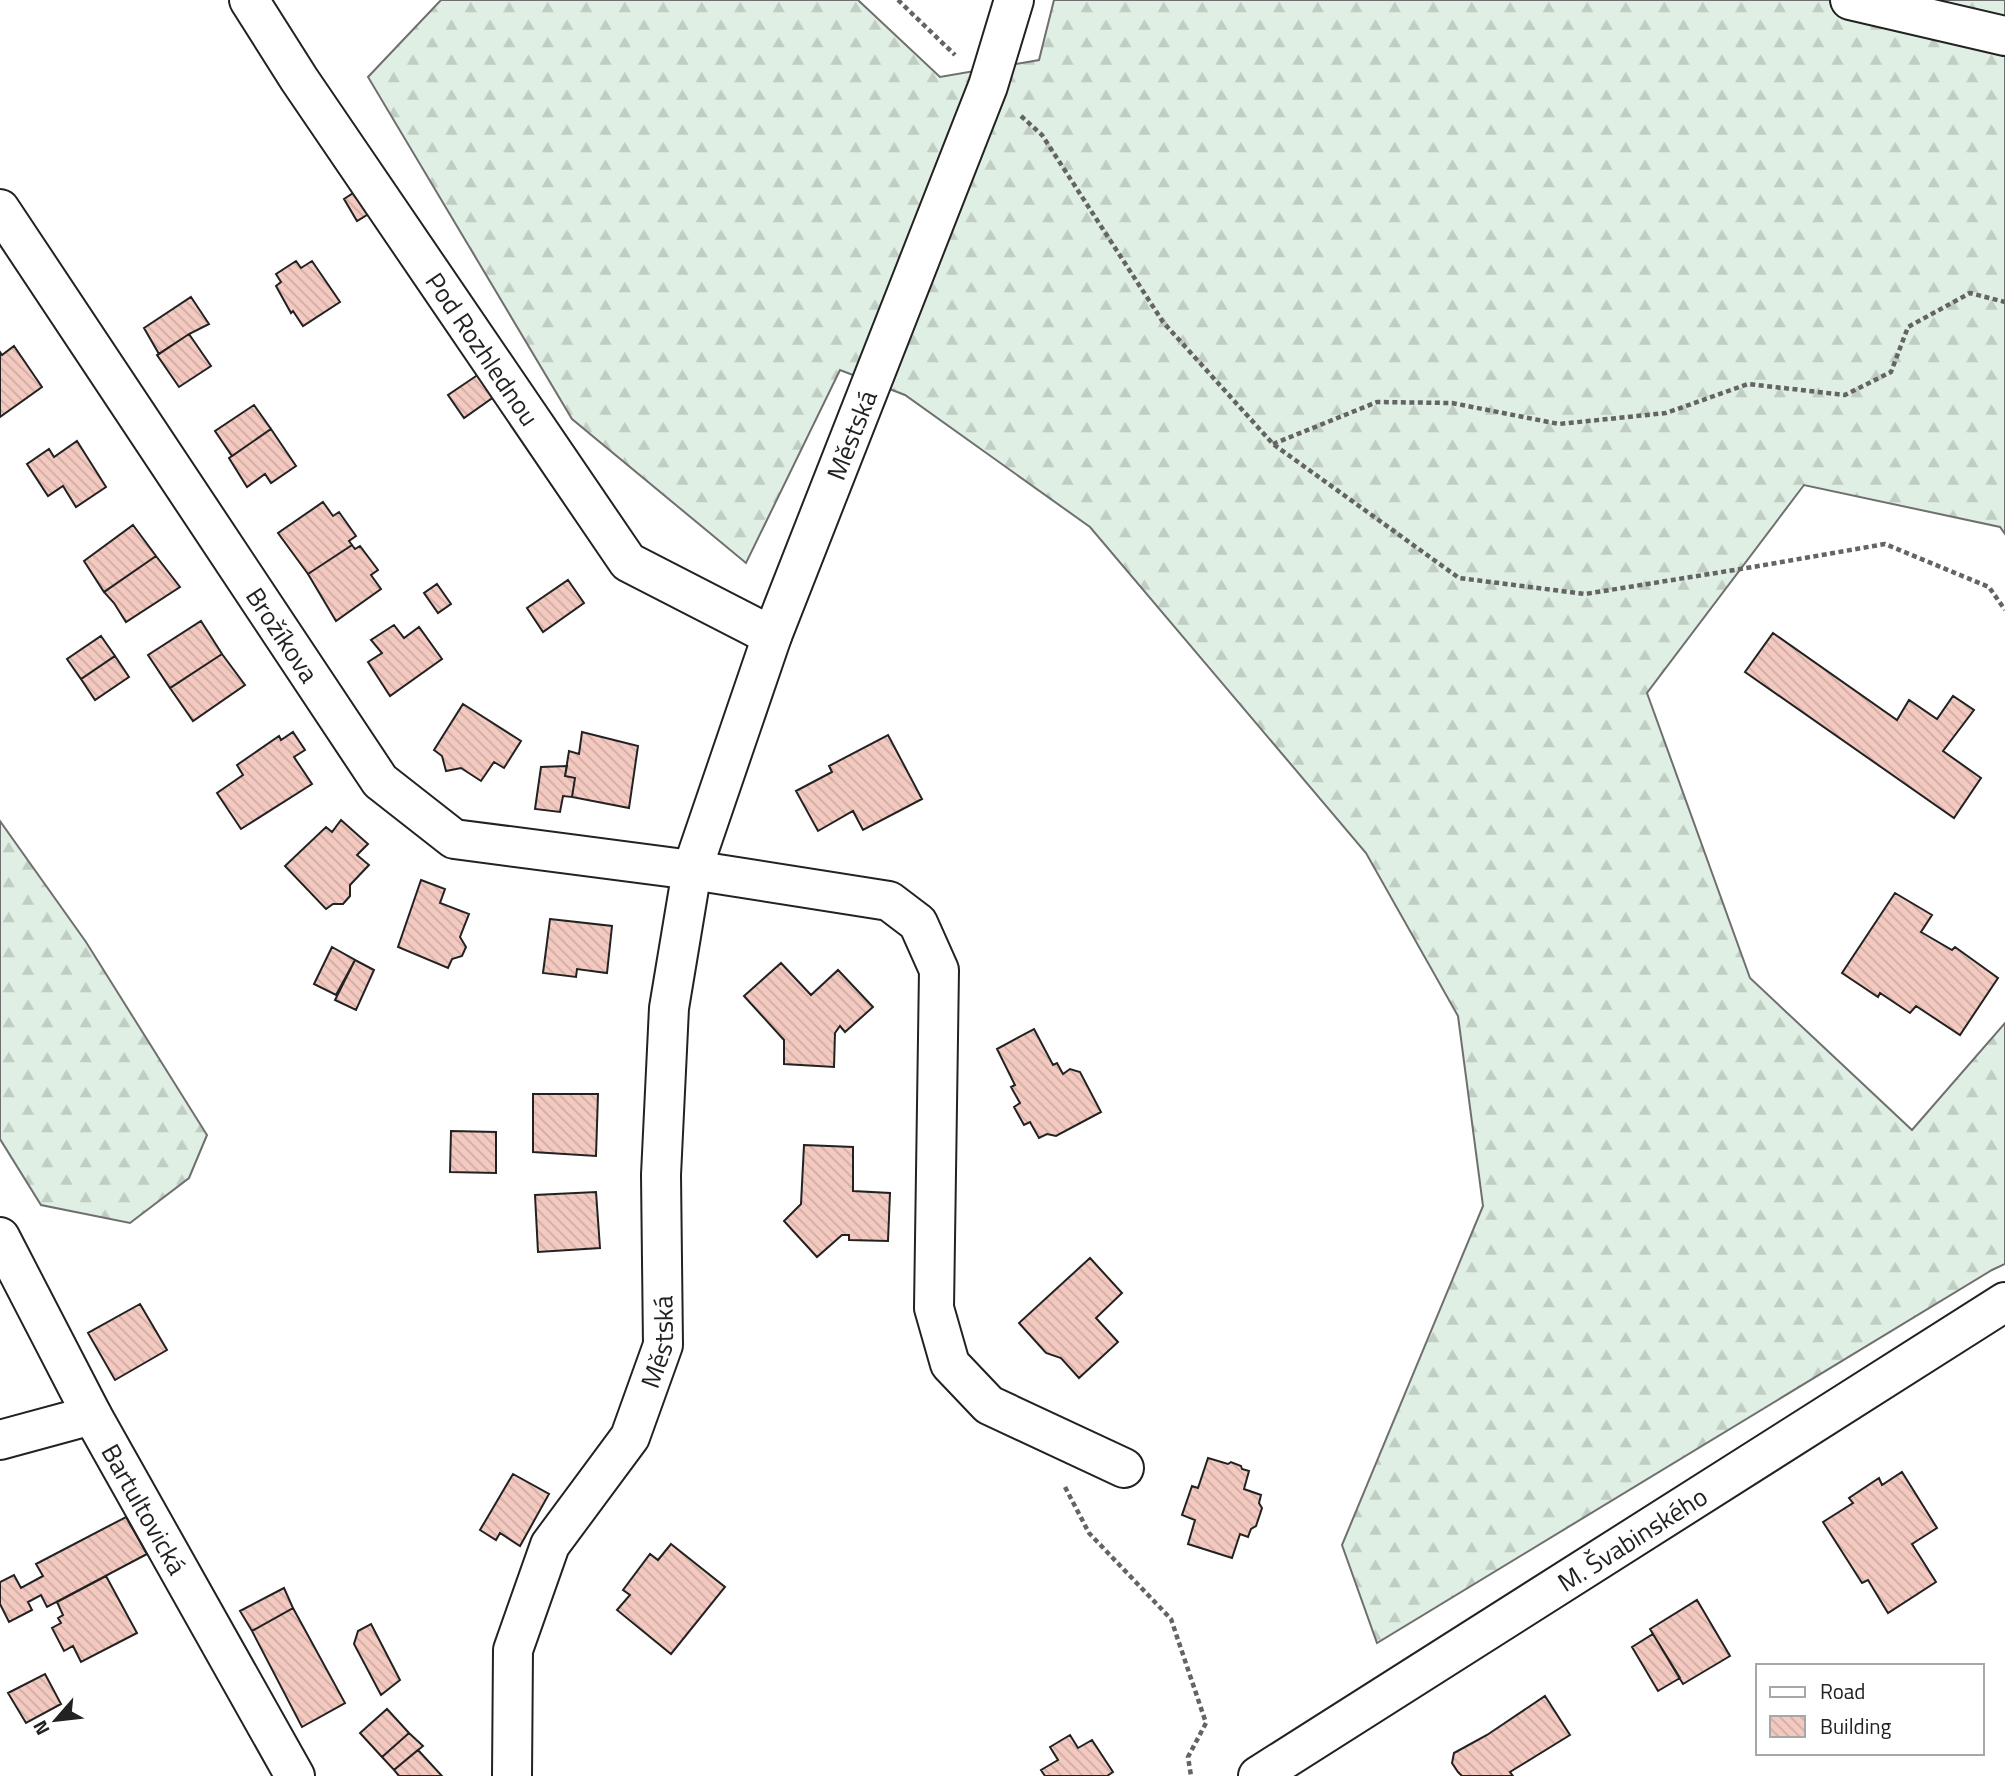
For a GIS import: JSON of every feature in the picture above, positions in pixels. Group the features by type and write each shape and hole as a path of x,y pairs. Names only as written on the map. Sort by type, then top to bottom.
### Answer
{"street":[{"name":"Pod Rozhlednou","path":"249,0 299,79 628,562 772,636"},
{"name":"Městská","path":"512,1776 513,1650 531,1598 550,1545 630,1437 663,1345 661,1175 669,1008 691,870 772,636 988,86 1014,0"},
{"path":"1850,0 2005,36"},
{"name":"Brožíkova","path":"0,209 380,781 454,839 691,870"},
{"path":"691,870 889,901 918,923 939,970 934,1308 950,1364 989,1405 1124,1468"},
{"name":"Bartultovická","path":"0,1237 92,1415 295,1776"},
{"name":"M. Švabinského","path":"1259,1776 2005,1302"},
{"path":"0,1440 92,1415"}],"path":[{"path":"898,0 1042,135 1163,322 1273,444 1459,578 1585,594 1885,544 1989,587 2005,610"},
{"path":"1273,444 1377,402 1452,403 1559,424 1666,413 1748,384 1845,396 1891,372 1908,327 1970,293 2005,302"},
{"path":"1065,1486 1089,1533 1171,1619 1206,1723 1188,1757 1191,1776"}],"green space":[{"path":"441,0 858,0 940,77 1039,60 1054,0 2005,0 2005,534 2000,527 1804,485 1647,693 1750,978 1912,1130 2005,1023 2005,1264 1377,1643 1342,1545 1483,1206 1458,1016 1366,853 1090,527 905,395 840,370 746,563 572,419 368,77"},
{"path":"0,821 86,942 207,1135 189,1178 130,1223 41,1205 0,1139"}],"building":[{"path":"361,188 375,210 357,221 344,199"},
{"path":"296,261 301,268 312,261 340,302 303,326 293,311 291,313 276,286 281,282 276,274"},
{"path":"191,297 209,324 159,354 144,328"},
{"path":"189,334 211,366 179,387 157,355"},
{"path":"14,346 42,387 0,417 0,352 2,355"},
{"path":"482,372 498,394 464,418 448,395"},
{"path":"254,405 271,429 232,456 215,431"},
{"path":"271,429 296,466 271,483 265,474 247,487 229,458"},
{"path":"77,441 106,487 76,507 63,486 48,496 27,464 49,449 54,457"},
{"path":"323,502 333,516 339,512 356,536 349,541 352,545 308,574 278,533"},
{"path":"133,525 156,556 104,592 84,561"},
{"path":"352,545 355,549 360,546 378,570 371,575 381,589 336,621 308,574"},
{"path":"156,556 180,587 126,622 104,592"},
{"path":"568,580 584,603 543,632 527,608"},
{"path":"437,584 451,604 438,613 424,593"},
{"path":"201,621 222,654 170,688 148,655"},
{"path":"394,625 404,638 419,627 442,659 390,696 368,662 382,653 371,640"},
{"path":"1773,633 1897,720 1909,700 1937,719 1953,696 1974,710 1943,751 1981,778 1954,818 1745,672"},
{"path":"101,636 115,656 81,679 67,659"},
{"path":"222,654 245,685 193,721 170,688"},
{"path":"115,656 129,677 95,700 81,679"},
{"path":"463,704 521,741 504,768 494,762 481,781 461,768 446,771 442,756 434,750"},
{"path":"293,732 305,750 294,757 312,784 241,829 217,793 243,775 237,765 279,736 281,740"},
{"path":"582,732 638,746 629,808 572,797 575,778 565,776 569,751 579,754"},
{"path":"888,735 922,799 863,830 853,811 818,831 796,791 832,772 829,766"},
{"path":"567,766 565,776 575,778 572,797 563,796 560,812 535,809 541,767"},
{"path":"341,820 368,844 357,855 369,865 350,885 350,896 343,904 333,904 326,909 285,866 326,827 332,832"},
{"path":"421,880 445,889 440,903 469,914 460,937 466,947 462,956 452,959 448,968 398,947"},
{"path":"1895,893 1932,915 1921,932 1952,950 1955,947 1998,978 1960,1035 1916,1006 1910,1013 1880,993 1878,997 1842,973"},
{"path":"550,919 612,926 607,973 577,969 576,977 543,973"},
{"path":"332,947 355,960 336,995 314,984"},
{"path":"355,960 374,970 356,1010 335,1000"},
{"path":"781,963 811,995 838,970 873,1007 845,1032 840,1026 835,1033 834,1067 784,1064 784,1040 744,996"},
{"path":"1034,1029 1053,1065 1057,1063 1063,1074 1070,1069 1080,1072 1101,1112 1056,1136 1047,1134 1039,1138 1030,1122 1024,1125 1014,1107 1020,1103 1011,1087 1015,1085 997,1049"},
{"path":"533,1094 598,1094 596,1156 533,1152"},
{"path":"451,1131 496,1132 496,1173 450,1172"},
{"path":"804,1145 853,1147 853,1191 890,1193 888,1241 849,1240 849,1235 842,1235 817,1257 784,1221 801,1204"},
{"path":"596,1192 600,1248 538,1252 535,1195"},
{"path":"1090,1258 1122,1293 1096,1318 1118,1342 1079,1378 1061,1358 1046,1353 1019,1323"},
{"path":"140,1304 167,1350 115,1380 88,1333"},
{"path":"1208,1458 1228,1464 1231,1462 1249,1471 1244,1489 1261,1495 1259,1503 1262,1508 1256,1526 1251,1529 1248,1537 1240,1534 1232,1558 1188,1544 1195,1520 1182,1515 1192,1486 1198,1488"},
{"path":"1902,1472 1937,1528 1912,1544 1936,1582 1888,1613 1868,1580 1862,1583 1823,1522 1853,1503 1849,1498 1879,1478 1882,1485"},
{"path":"513,1474 549,1494 520,1546 500,1533 496,1540 480,1530"},
{"path":"126,1517 147,1554 47,1607 41,1595 28,1602 32,1610 9,1622 0,1604 0,1582 14,1575 21,1588 43,1576 36,1564"},
{"path":"671,1544 725,1587 671,1654 617,1610 630,1595 623,1590 650,1554 658,1560"},
{"path":"106,1576 137,1633 81,1662 73,1646 64,1651 52,1628 61,1623 58,1618 63,1615 57,1602"},
{"path":"284,1588 293,1608 252,1631 240,1611"},
{"path":"1697,1600 1730,1656 1683,1684 1650,1629"},
{"path":"293,1608 345,1703 302,1727 252,1631"},
{"path":"371,1624 400,1680 381,1695 354,1644 358,1631"},
{"path":"1653,1634 1680,1678 1658,1691 1632,1647"},
{"path":"45,1674 61,1704 26,1723 8,1693"},
{"path":"1545,1696 1570,1735 1510,1772 1513,1776 1462,1776 1458,1772 1452,1763 1454,1753 1487,1735"},
{"path":"387,1709 409,1733 382,1757 360,1733"},
{"path":"409,1733 423,1746 394,1770 382,1757"},
{"path":"1070,1735 1078,1748 1092,1740 1113,1772 1107,1776 1045,1776 1041,1770 1058,1760 1050,1747"},
{"path":"418,1750 442,1776 399,1776 394,1770"}]}
